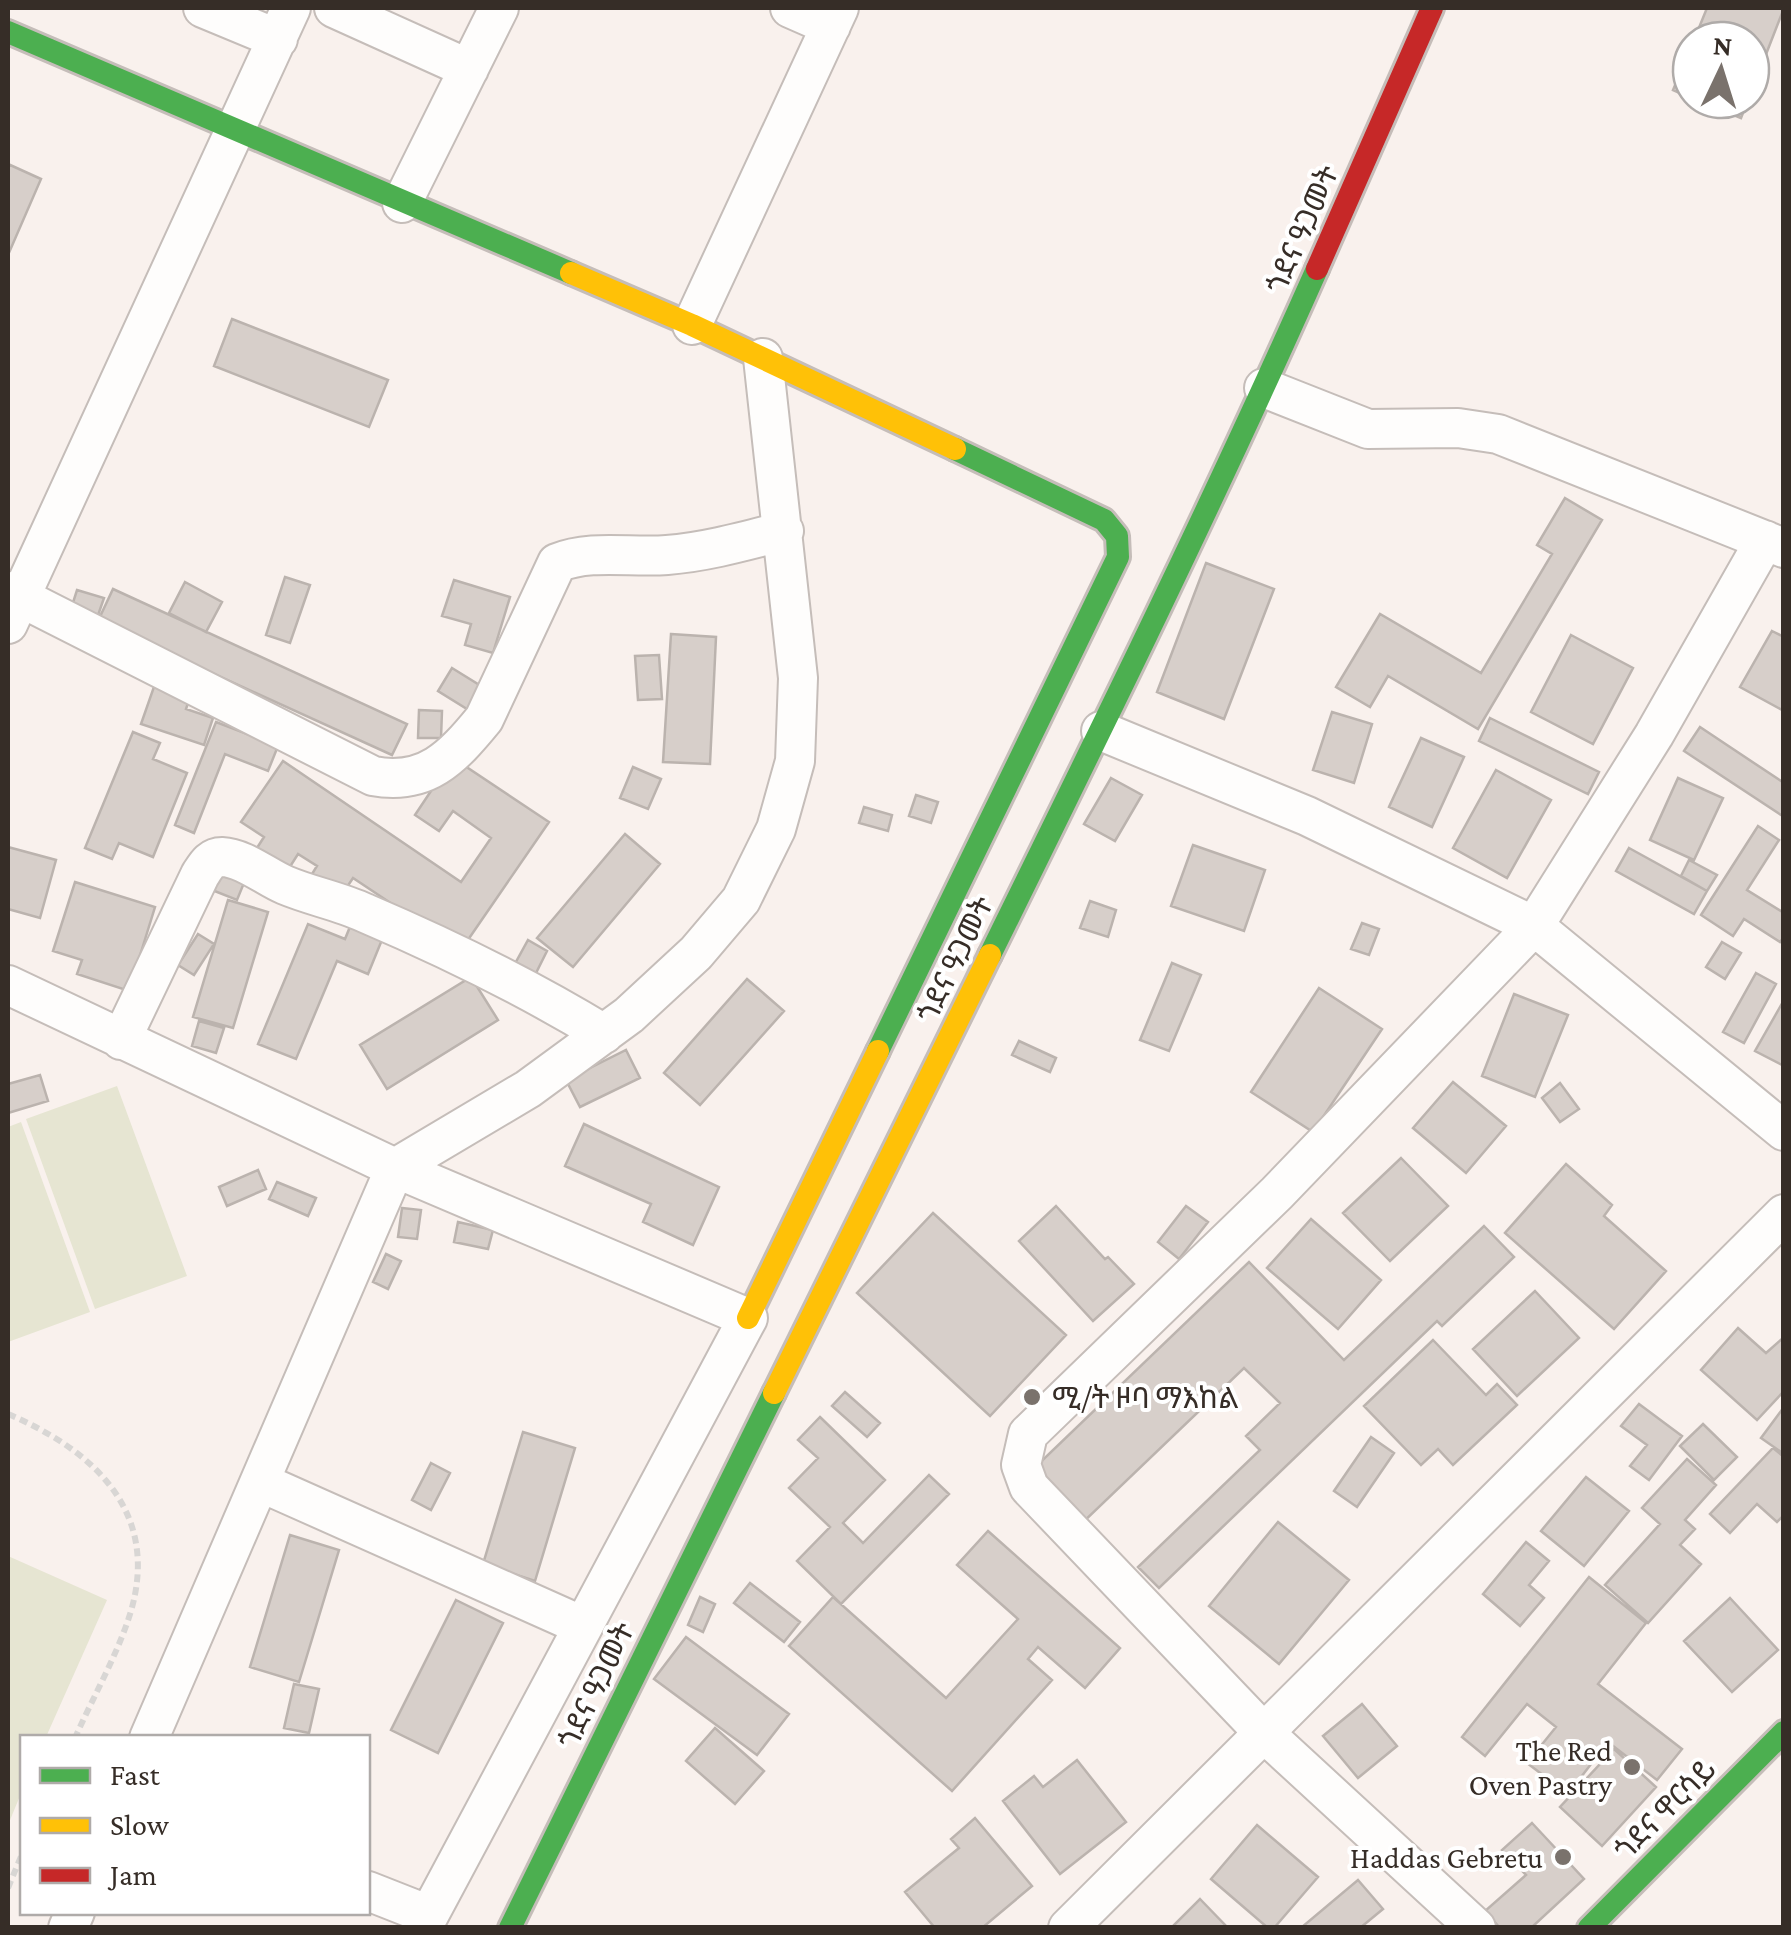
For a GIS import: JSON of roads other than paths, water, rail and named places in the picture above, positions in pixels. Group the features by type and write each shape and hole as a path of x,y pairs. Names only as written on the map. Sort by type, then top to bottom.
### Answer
{"street":[{"path":"203,8 285,23 12,604 373,776 410,778 428,773 450,756 484,719 557,563 584,556 667,555 784,532"},
{"path":"334,8 468,70"},
{"path":"402,203 499,8"},
{"path":"692,325 835,16 790,8"},
{"name":"ጎደና ዓጋመት","path":"510,1928 1101,732 1264,388 1432,8"},
{"path":"8,32 692,325 1104,520 1117,536 1118,557 748,1318 426,1921 370,1892"},
{"path":"151,1735 395,1168 528,1089 630,1016 708,940 740,900 776,829 796,762 798,678 764,358"},
{"path":"1264,388 1368,429 1458,428 1498,434 1774,544 1534,926 1277,1192 1028,1434 1021,1465 1029,1487 1262,1730 1476,1928"},
{"path":"1101,732 1306,816 1534,926 1784,1131"},
{"path":"121,1040 200,875 209,861 220,857 366,913 488,967 604,1034"},
{"path":"8,985 395,1168 748,1318"},
{"path":"1068,1928 1262,1730 1784,1214"},
{"path":"260,1482 583,1626"},
{"name":"ጎደና ዋርሳይ","path":"1590,1928 1784,1732"}],"place":[{"name":"ሚ/ት ዞባ ማእከል","path":"1032,1397"},
{"name":"The Red Oven Pastry","path":"1632,1767"},
{"name":"Haddas Gebretu","path":"1563,1857"}]}
